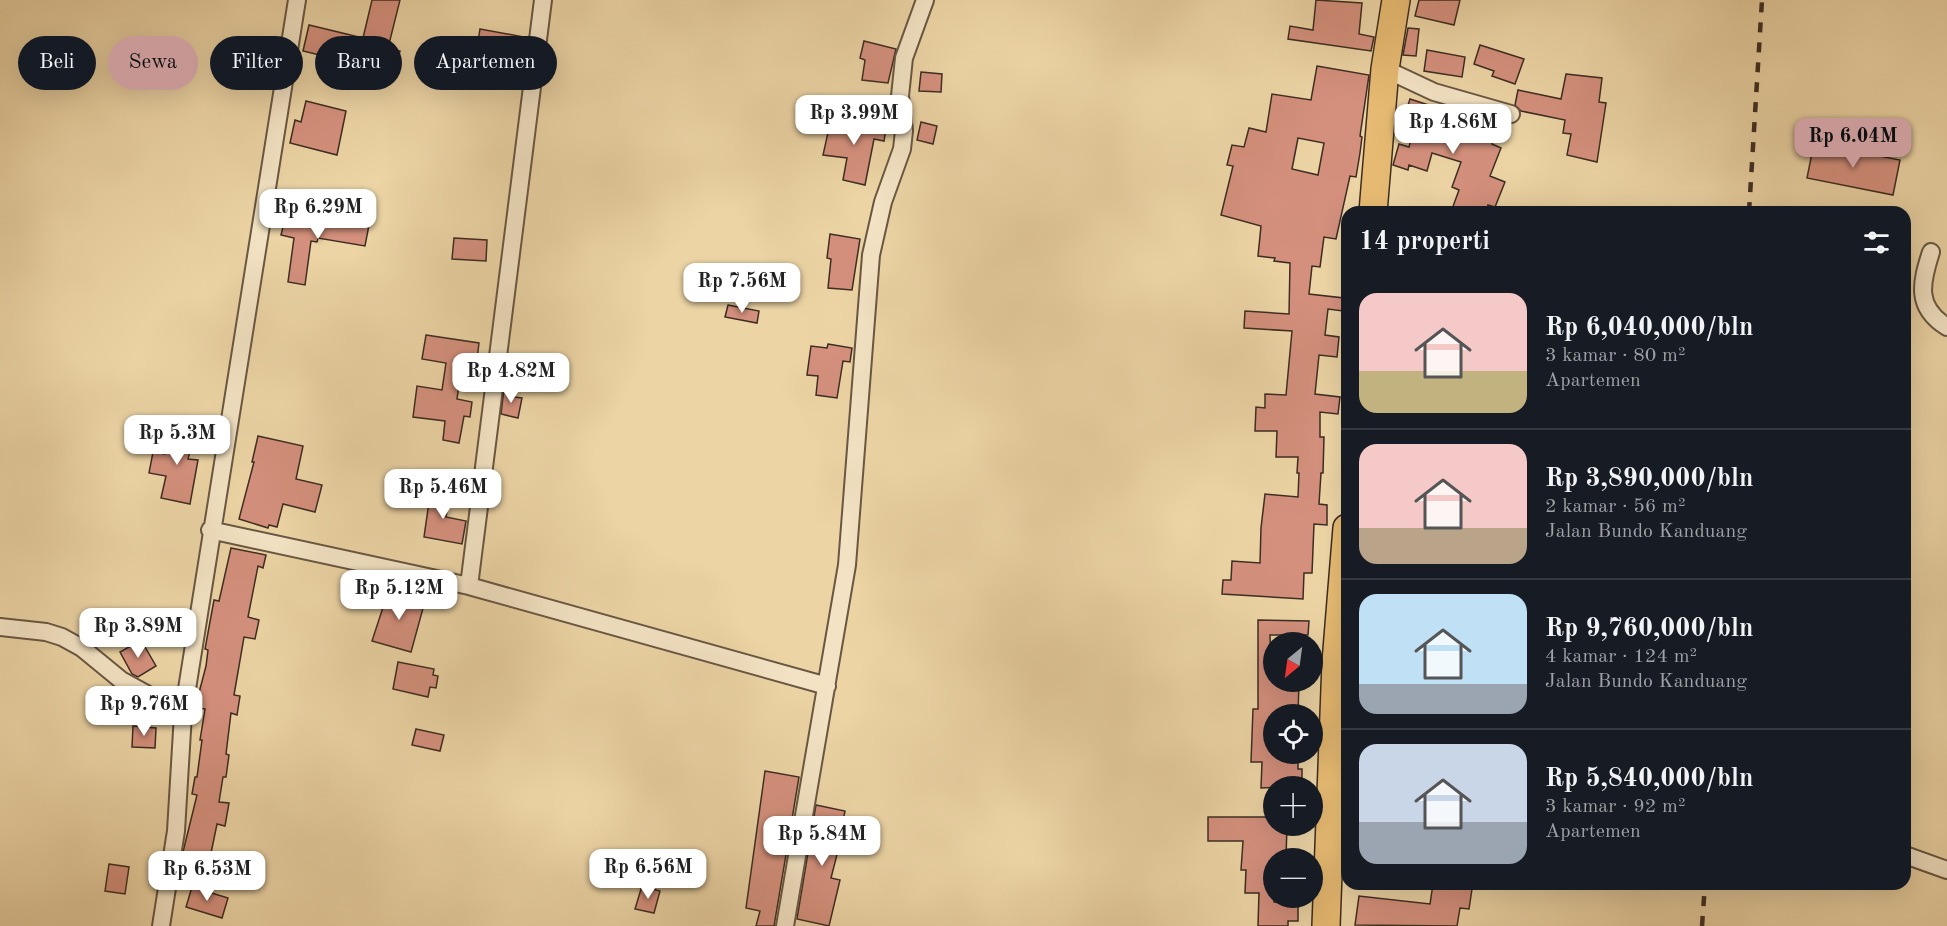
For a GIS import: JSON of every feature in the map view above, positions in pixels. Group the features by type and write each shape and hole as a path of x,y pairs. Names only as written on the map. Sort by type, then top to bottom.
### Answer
{"main road":[{"path":"1374,206 1385,69 1396,0"},
{"path":"1326,926 1341,662"}],"street":[{"path":"161,926 176,831 183,714 210,530 297,0"},
{"path":"470,586 543,0"},
{"path":"785,926 847,565 871,255 883,202 902,149 904,130 900,96 904,58 925,0"},
{"path":"1385,69 1434,92 1511,114"},
{"path":"1931,252 1923,278 1923,296 1930,312 1947,327"},
{"path":"210,530 470,586 827,686"},
{"path":"0,627 46,632 62,637 82,648 121,680 183,714"},
{"path":"1911,857 1947,870"}],"building":[{"path":"372,0 400,0 391,36 363,36"},
{"path":"1316,0 1362,3 1359,34 1374,37 1371,51 1288,39 1290,26 1313,30"},
{"path":"1419,0 1460,0 1454,25 1415,16"},
{"path":"309,25 355,36 315,36 315,54 303,51"},
{"path":"1408,28 1419,29 1416,56 1403,55"},
{"path":"480,29 518,36 479,36"},
{"path":"864,41 896,49 888,83 862,80 865,60 860,58"},
{"path":"1480,45 1524,59 1515,84 1492,76 1494,71 1474,64"},
{"path":"1427,50 1465,57 1462,77 1424,71"},
{"path":"1317,66 1369,75 1356,177 1350,176 1343,206 1341,206 1336,239 1324,237 1320,267 1312,266 1309,294 1341,298 1341,311 1328,309 1325,335 1339,337 1337,357 1319,355 1315,394 1340,397 1338,414 1320,412 1320,437 1324,437 1319,504 1327,505 1327,525 1314,524 1312,573 1304,573 1303,599 1222,594 1223,580 1231,580 1232,561 1260,563 1265,494 1298,497 1298,457 1276,457 1277,431 1255,431 1256,407 1265,408 1265,394 1286,395 1292,331 1244,328 1245,311 1289,314 1290,263 1258,256 1261,226 1221,215 1233,166 1227,165 1232,145 1244,147 1249,128 1266,132 1272,94 1311,100","holes":["1298,138 1324,143 1318,175 1292,169"]},
{"path":"921,72 942,74 941,92 919,91"},
{"path":"1566,74 1602,78 1599,102 1606,103 1597,162 1567,155 1571,134 1563,133 1565,120 1521,111 1515,105 1518,90 1561,99"},
{"path":"1410,99 1444,110 1445,106 1462,111 1458,126 1493,141 1492,144 1501,148 1490,176 1505,182 1495,206 1453,206 1459,190 1452,187 1461,162 1432,153 1427,171 1409,165 1408,170 1393,165 1399,144 1409,147 1415,124 1403,121"},
{"path":"306,101 346,111 337,155 290,143 295,120 301,122"},
{"path":"831,119 862,127 863,119 887,122 884,141 874,139 865,185 843,180 847,158 823,155"},
{"path":"921,122 937,126 933,144 917,140"},
{"path":"1814,143 1900,160 1893,195 1807,178"},
{"path":"286,215 329,224 330,218 369,225 365,246 318,238 317,242 311,241 305,285 288,282 294,238 281,235"},
{"path":"830,234 860,239 852,290 828,288 831,259 827,258"},
{"path":"454,238 487,240 486,261 452,259"},
{"path":"728,305 759,311 757,323 725,317"},
{"path":"426,335 479,343 476,367 462,365 457,399 472,402 470,417 464,416 459,443 443,440 445,421 413,417 417,386 442,390 446,363 422,359"},
{"path":"828,344 852,348 850,362 843,361 837,398 816,395 818,376 807,375 811,346 827,348"},
{"path":"504,389 516,391 514,397 522,398 518,418 501,414"},
{"path":"172,425 195,431 188,459 198,460 190,504 161,498 166,476 149,473 153,452 165,454"},
{"path":"258,436 303,446 296,479 322,485 315,512 283,504 277,527 269,525 268,528 239,519 254,462 252,462"},
{"path":"431,488 450,492 446,517 466,521 462,544 424,537"},
{"path":"231,548 266,555 263,568 258,566 248,617 259,620 255,639 244,637 234,695 240,696 237,715 231,713 226,754 229,755 219,802 229,803 225,826 217,824 210,858 183,852 197,795 192,794 195,777 197,777 205,709 195,708 206,666 208,650 205,649 214,600 219,601"},
{"path":"389,589 425,601 411,652 372,641"},
{"path":"1258,620 1309,621 1308,632 1263,632 1263,692 1299,692 1298,704 1263,704 1263,764 1298,764 1298,769 1302,769 1302,776 1263,776 1263,788 1261,788 1262,762 1251,762 1253,709 1258,709"},
{"path":"141,640 156,666 138,677 132,674 120,652"},
{"path":"398,662 434,669 433,675 438,676 436,688 430,687 428,697 393,689"},
{"path":"133,726 156,728 155,748 132,747"},
{"path":"416,729 444,735 440,751 412,745"},
{"path":"765,771 799,777 774,926 756,926 760,911 746,908"},
{"path":"816,805 845,811 841,831 843,831 831,878 840,880 829,926 797,919"},
{"path":"1208,817 1263,817 1263,836 1287,836 1286,848 1263,848 1263,908 1298,908 1298,921 1288,921 1288,926 1258,926 1259,893 1245,893 1246,870 1241,870 1243,841 1208,841"},
{"path":"109,864 129,867 125,894 105,891"},
{"path":"642,886 660,891 654,913 635,909"},
{"path":"192,887 228,898 222,918 186,907"},
{"path":"1432,890 1472,890 1469,909 1460,908 1457,926 1355,925 1359,896 1430,904"}],"railway":[{"path":"1749,206 1762,0"},
{"path":"1702,926 1705,890"}]}
